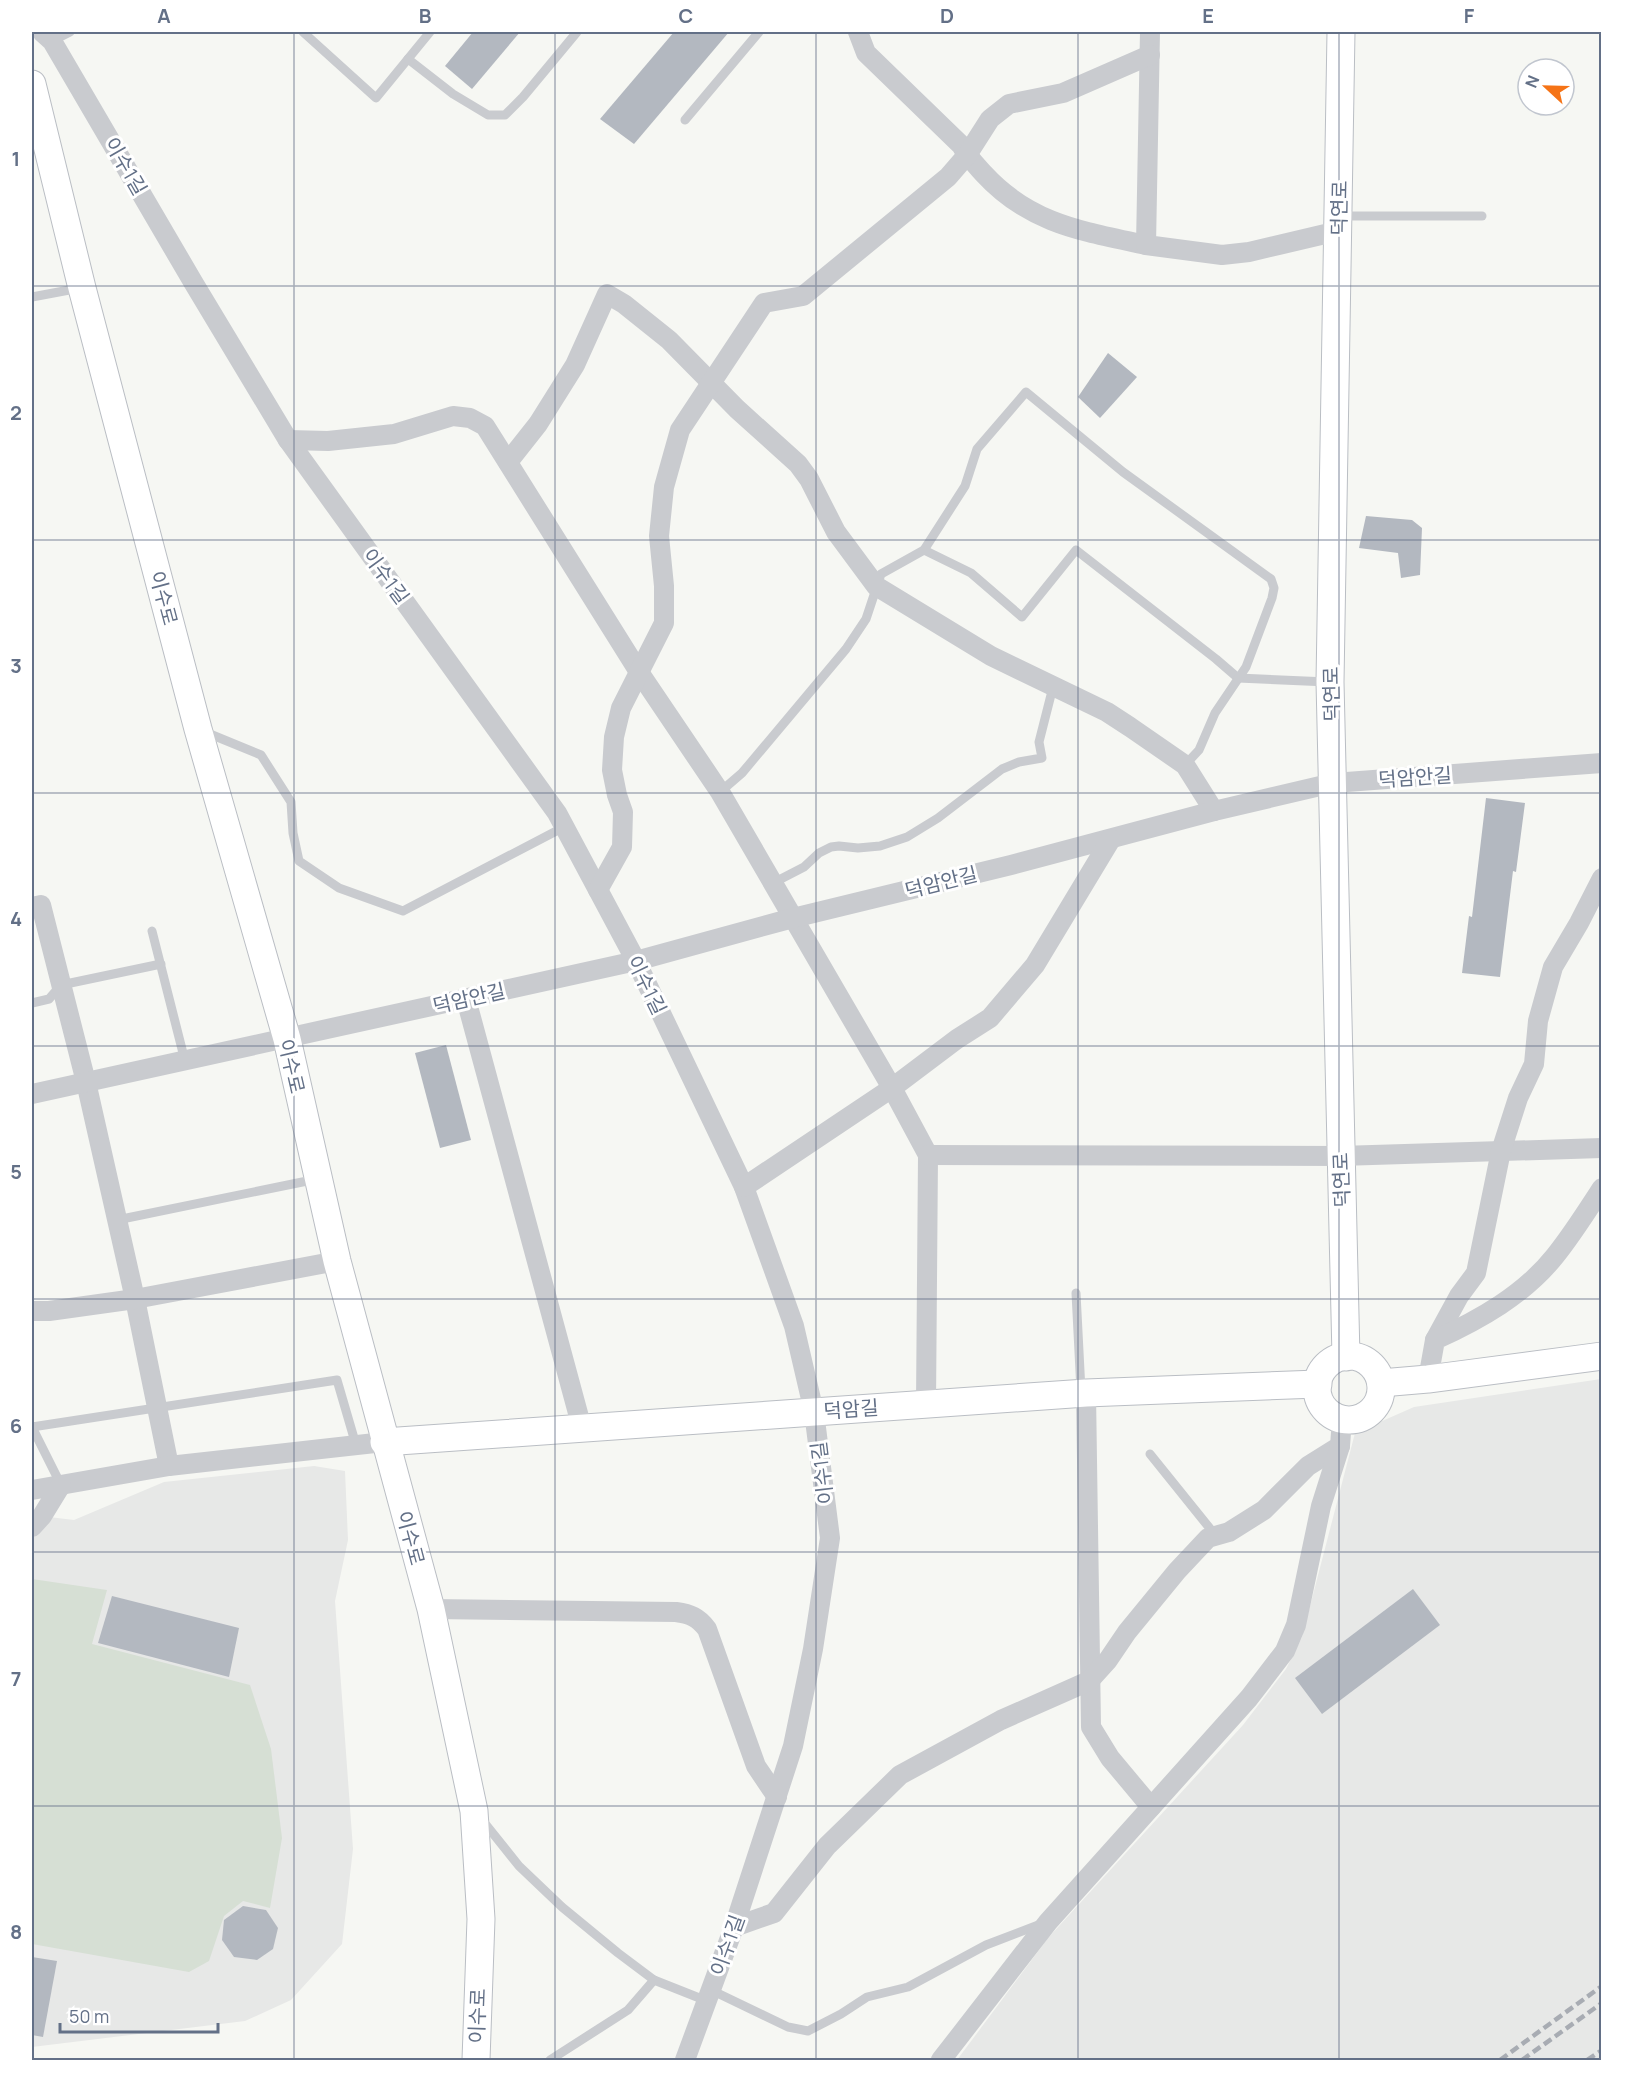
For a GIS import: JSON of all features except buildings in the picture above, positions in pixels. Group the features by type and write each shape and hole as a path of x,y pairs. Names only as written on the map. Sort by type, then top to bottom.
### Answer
{"street":[{"path":"858,32 866,53 961,145 993,184 1015,202 1039,216 1074,230 1146,245 1222,255 1249,252 1339,224"},
{"name":"덕연로","path":"1341,32 1330,682 1346,1357"},
{"name":"이수1길","path":"47,36 288,440 557,813 636,961 744,1187 794,1326 814,1412 830,1538 809,1671 793,1746 734,1927 685,2061"},
{"path":"598,890 622,847 623,812 612,770 614,738 621,708 664,623 664,586 659,536 664,487 680,430 764,303 803,296 948,177 967,155 990,119 1009,104 1063,93 1148,41"},
{"path":"1146,245 1148,41"},
{"name":"이수로","path":"32,84 82,288 198,729 287,1039 337,1261 384,1442 431,1609 474,1811 481,1919 476,2061"},
{"path":"508,462 538,424 575,365 607,294 624,304 669,340 737,409 798,464 809,479 836,532 876,586 991,656 1107,712 1185,765 1214,811"},
{"path":"288,440 328,441 394,434 453,416 470,418 486,426 639,672 720,792 892,1088 928,1155 926,1404"},
{"name":"덕암안길","path":"32,1095 636,961 793,918 1333,783 1602,764"},
{"path":"744,1187 892,1088 957,1039 990,1018 1035,965 1111,839"},
{"path":"1428,1379 1435,1340 1476,1273 1502,1151 1518,1098 1534,1064 1538,1021 1553,967 1602,878"},
{"path":"32,907 41,905 86,1082 135,1299 169,1466"},
{"path":"465,999 582,1428"},
{"path":"928,1155 1340,1156 1602,1148"},
{"path":"1435,1340 1478,1320 1528,1284 1554,1258 1602,1188"},
{"path":"32,1311 49,1311 135,1299 337,1261"},
{"path":"1380,1383 1428,1379 1602,1356"},
{"path":"1346,1357 1367,1362 1375,1369 1380,1383 1379,1399 1367,1415 1357,1419 1342,1419 1328,1413 1318,1395 1321,1374 1327,1365 1346,1357"},
{"name":"덕암길","path":"384,1442 1084,1394 1318,1384"},
{"path":"1084,1394 1091,1727 1110,1758 1151,1807"},
{"path":"941,2061 1047,1922 1249,1698 1285,1651 1296,1625 1321,1506 1340,1446 1342,1419"},
{"path":"32,1490 169,1466 384,1442"},
{"path":"734,1927 774,1913 827,1846 900,1775 1001,1720 1089,1681 1177,1571 1208,1538 1229,1532 1264,1510 1308,1466 1340,1446"},
{"path":"32,1527 42,1516 61,1485"},
{"path":"431,1609 676,1612 692,1615 699,1619 707,1629 756,1766 777,1797"}],"lane":[{"path":"47,36 70,32"},
{"path":"303,32 376,98 430,32"},
{"path":"408,59 453,94 488,116 505,115 523,97 577,32"},
{"path":"685,120 759,32"},
{"path":"1339,224 1482,216"},
{"path":"32,297 82,288"},
{"path":"720,792 742,773 846,649 866,619 881,574 924,550 964,486 977,449 1026,392 1123,472 1271,579 1274,588 1272,598 1246,667 1215,712 1199,750 1185,765"},
{"path":"924,550 971,573 1022,616 1076,550 1238,678 1330,682"},
{"path":"773,883 804,867 819,853 831,847 880,846 907,837 938,818 1002,769 1019,762 1042,758 1039,742 1053,687"},
{"path":"198,729 261,755 291,802 293,833 299,861 339,888 403,911 564,827"},
{"path":"152,931 185,1061"},
{"path":"32,1003 49,999 62,985 161,964"},
{"path":"117,1220 317,1179"},
{"path":"1076,1293 1084,1394"},
{"path":"61,1485 32,1427 336,1380 356,1445"},
{"path":"1150,1454 1215,1536"},
{"path":"474,1811 519,1866 578,1920 654,1980 709,1996 788,2027 808,2031 867,1997 908,1987 986,1945 1047,1922"},
{"path":"550,2061 628,2010 654,1980"}],"shaded area":[{"path":"1601,1379 1601,2060 957,2060 1048,1938 1243,1725 1286,1669 1302,1637 1355,1433 1414,1407"},
{"path":"314,1466 345,1471 348,1540 335,1601 353,1849 342,1944 291,2000 245,2021 32,2047 32,1515 74,1520 164,1482"},
{"path":"32,1579 107,1590 92,1644 250,1685 271,1749 282,1838 270,1908 243,1901 224,1916 209,1961 189,1972 32,1944"}],"railway":[{"path":"1500,2060 1602,1986"},
{"path":"1522,2060 1602,2003"},
{"path":"1587,2060 1602,2050"}]}
